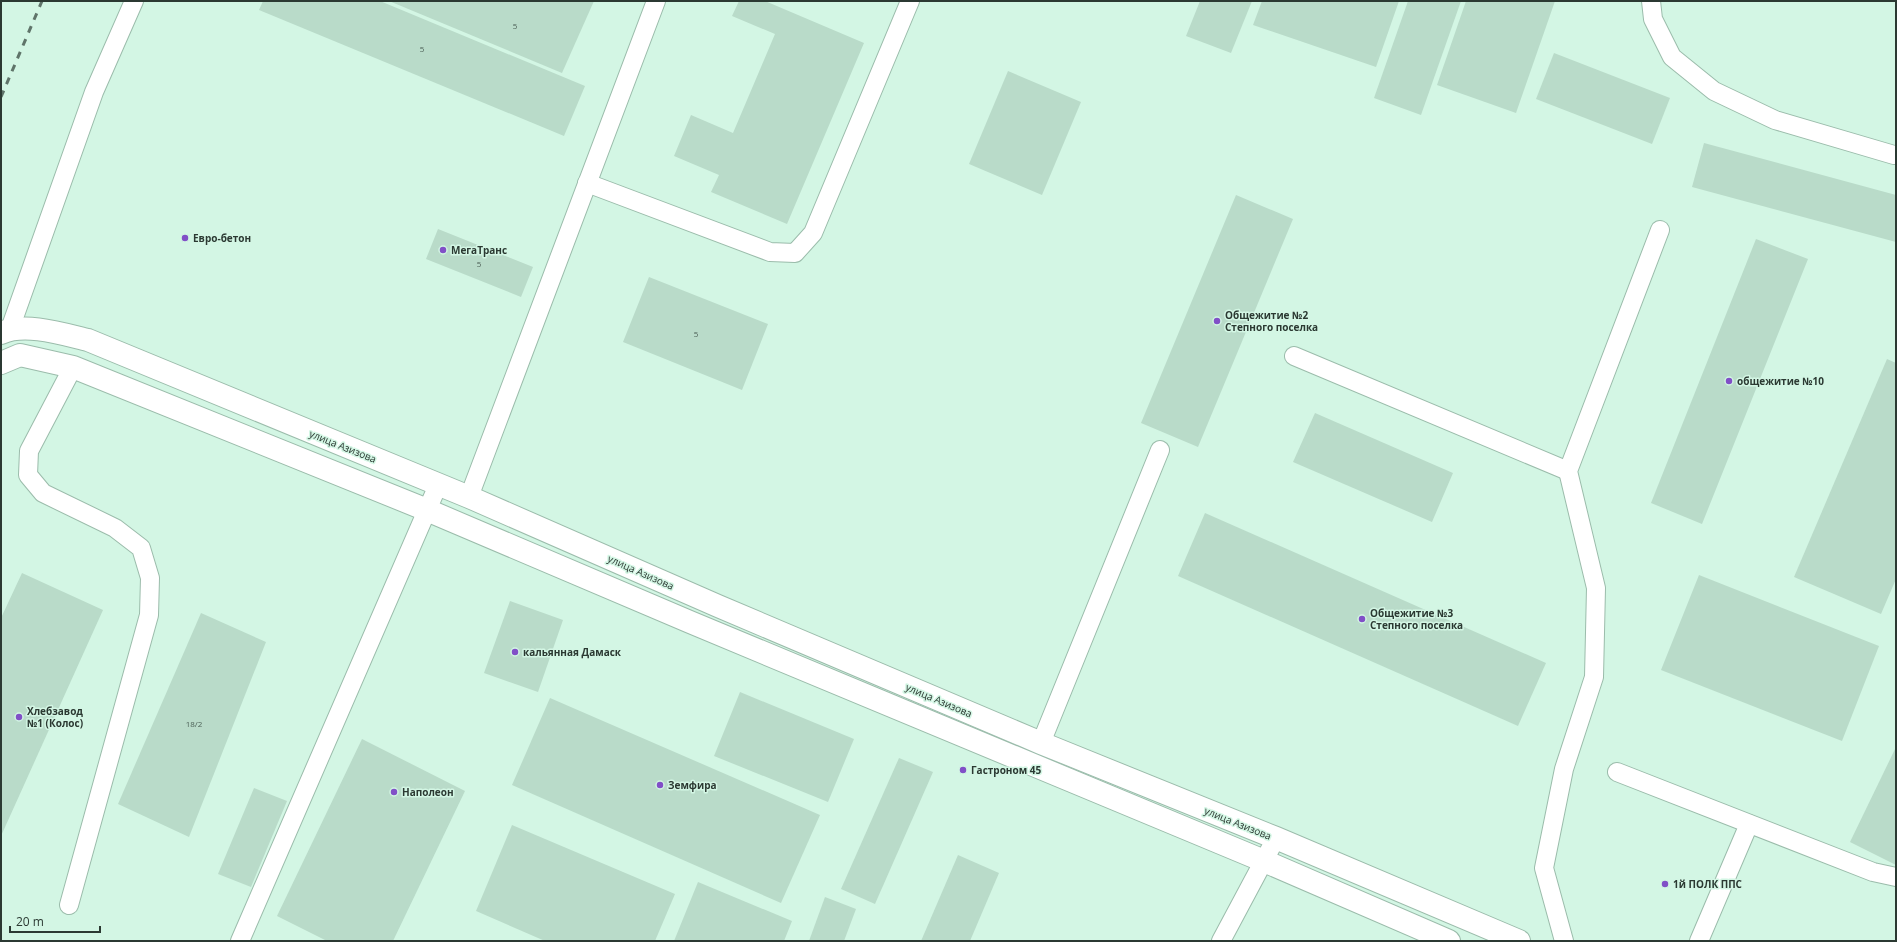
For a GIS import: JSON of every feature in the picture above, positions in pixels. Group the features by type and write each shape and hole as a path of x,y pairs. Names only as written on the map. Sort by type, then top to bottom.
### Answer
{"main road":[{"name":"улица Азизова","path":"5,331 48,330 88,340 469,497 718,606 1041,744 1276,838 1519,941"},
{"path":"1,363 20,355 73,367 426,510 1264,861 1449,941"}],"lane":[{"path":"5,331 94,92 134,1"},
{"path":"469,497 656,1"},
{"path":"587,182 770,252 795,253 813,233 910,1"},
{"path":"1651,1 1653,19 1672,57 1714,91 1775,120 1894,155"},
{"path":"1564,941 1544,868 1564,769 1594,677 1596,588 1568,471 1660,230"},
{"path":"1294,356 1568,471"},
{"path":"69,905 149,615 150,578 141,548 115,528 43,492 28,475 29,451 73,367"},
{"path":"1041,744 1160,450"},
{"path":"240,941 438,485"},
{"path":"1617,772 1873,872 1896,877"},
{"path":"1699,941 1750,824"},
{"name":"улица Азизова","path":"1221,941 1276,838"}],"building":[{"path":"263,1 380,1 585,86 564,136 259,10"},
{"path":"389,1 594,1 562,73"},
{"path":"739,1 765,1 864,43 787,224 711,192 719,175 674,156 691,115 733,133 775,34 732,16"},
{"path":"1200,1 1252,1 1231,53 1186,36"},
{"path":"1262,1 1399,1 1376,67 1253,25"},
{"path":"1408,1 1461,1 1421,115 1374,98"},
{"path":"1466,1 1555,1 1516,113 1437,85"},
{"path":"1554,53 1670,98 1652,144 1536,99"},
{"path":"1008,71 1081,102 1042,195 969,164"},
{"path":"1704,143 1896,195 1896,242 1692,187"},
{"name":"Общежитие №2 Степного поселка","path":"1236,195 1293,219 1198,447 1141,423"},
{"path":"438,229 533,267 521,297 426,259"},
{"name":"общежитие №10","path":"1756,239 1808,259 1702,524 1651,503"},
{"path":"649,277 768,324 742,390 623,342"},
{"path":"1887,359 1896,363 1896,579 1881,614 1794,577"},
{"path":"1315,413 1453,473 1432,522 1293,462"},
{"name":"Общежитие №3 Степного поселка","path":"1205,513 1546,663 1518,726 1178,576"},
{"path":"22,573 103,610 1,836 1,618"},
{"path":"1699,575 1879,646 1842,741 1661,670"},
{"path":"510,601 563,620 538,692 484,673"},
{"path":"201,613 266,642 189,837 118,804"},
{"path":"740,692 854,739 828,802 714,756"},
{"path":"550,698 820,815 781,903 512,785"},
{"path":"362,739 465,791 393,941 327,941 277,916"},
{"path":"1896,747 1896,865 1850,842"},
{"path":"899,758 933,772 875,904 841,889"},
{"path":"254,788 287,801 251,887 218,874"},
{"path":"512,825 675,894 655,941 545,941 476,911"},
{"path":"958,855 999,873 970,941 921,941"},
{"path":"698,882 792,921 784,941 674,941"},
{"path":"825,897 856,909 844,941 809,941"}],"railway":[{"path":"1,97 42,1"}],"place":[{"name":"Евро-бетон","path":"185,238"},
{"name":"МегаТранс","path":"443,250"},
{"name":"Общежитие №2 Степного поселка","path":"1217,321"},
{"name":"общежитие №10","path":"1729,381"},
{"name":"Общежитие №3 Степного поселка","path":"1362,619"},
{"name":"кальянная Дамаск","path":"515,652"},
{"name":"Хлебзавод №1 (Колос)","path":"19,717"},
{"name":"Гастроном 45","path":"963,770"},
{"name":"Земфира","path":"660,785"},
{"name":"Наполеон","path":"394,792"},
{"name":"1й ПОЛК ППС","path":"1665,884"}]}
